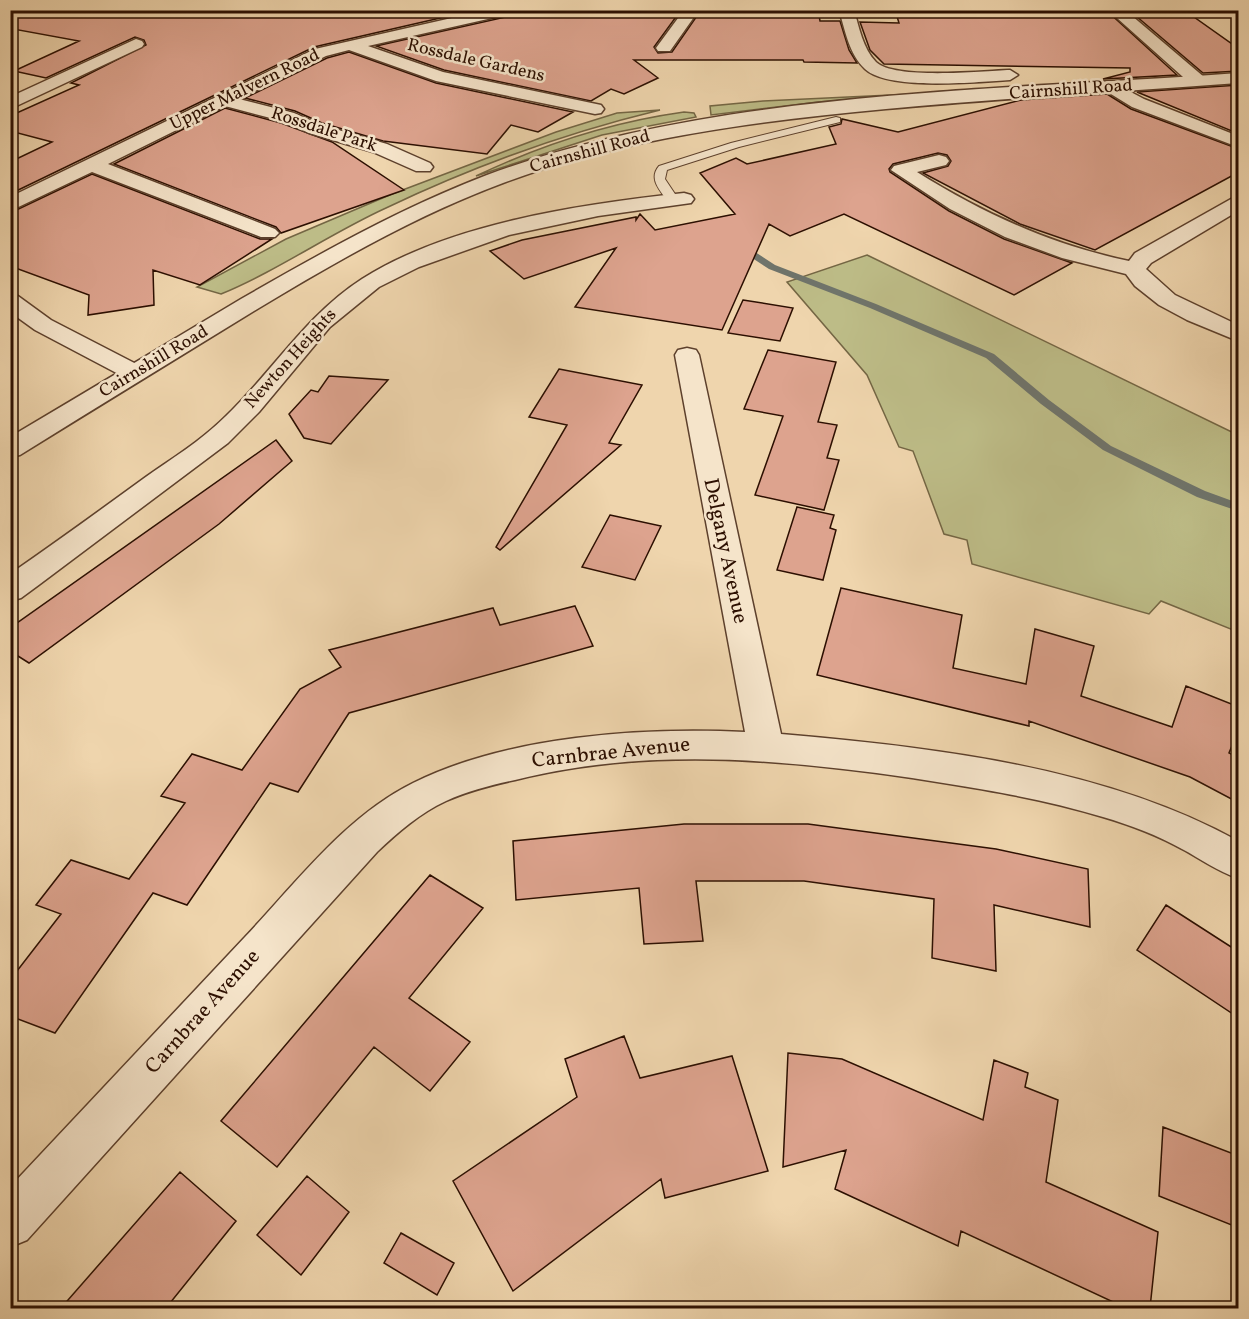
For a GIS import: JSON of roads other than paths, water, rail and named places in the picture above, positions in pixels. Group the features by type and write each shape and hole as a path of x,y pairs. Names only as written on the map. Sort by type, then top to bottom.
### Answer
{"street":[{"name":"Upper Malvern Road","path":"10,206 321,52 510,10"},
{"path":"664,48 692,10"},
{"path":"846,10 856,41 871,67 880,72 904,77 1010,75"},
{"path":"1115,10 1198,81"},
{"path":"390,18 410,32"},
{"path":"10,104 136,44"},
{"name":"Rossdale Gardens","path":"350,45 382,58 453,80 572,102 595,109"},
{"name":"Cairnshill Road","path":"10,449 262,297 383,230 473,188 549,161 639,138 740,119 865,105 1239,78"},
{"path":"1112,87 1138,103 1239,142"},
{"name":"Rossdale Park","path":"222,100 288,117 315,129 380,148 423,167"},
{"path":"939,160 893,172 1014,234 1073,256 1134,269 1143,283 1159,295 1239,334"},
{"path":"92,165 268,233"},
{"name":"Newton Heights","path":"10,590 219,437 268,387 293,352 338,306 374,281 420,258 542,220 611,206 678,199"},
{"path":"1134,269 1143,258 1239,203"},
{"path":"10,301 43,325 135,373"},
{"name":"Delgany Avenue","path":"687,355 702,440 766,747"},
{"name":"Carnbrae Avenue","path":"10,1223 334,869 376,828 418,798 465,778 518,763 585,752 659,745 766,747 855,755 1041,785 1127,808 1201,838 1239,861"}],"lane":[{"path":"678,199 659,179 659,173 663,168 735,145 836,120"}],"waterway":[{"path":"743,248 772,267 873,306 990,356 1045,402 1107,448 1201,494 1238,507"}]}
